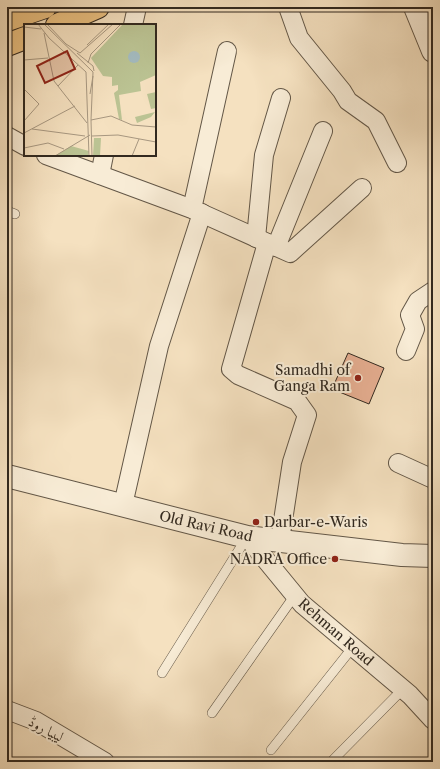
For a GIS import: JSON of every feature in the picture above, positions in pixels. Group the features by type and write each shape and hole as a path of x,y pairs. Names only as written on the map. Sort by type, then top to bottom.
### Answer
{"main road":[{"path":"7,20 45,7"},
{"path":"59,24 98,7"},
{"path":"7,45 24,38"}],"street":[{"path":"133,24 137,7"},
{"path":"288,7 299,38 342,91 348,101 376,121 397,163"},
{"path":"415,7 433,51"},
{"path":"123,505 159,346 197,211 227,51"},
{"path":"266,243 264,155 281,98"},
{"path":"280,540 292,462 307,415 297,401 238,375 231,369 266,243 323,131"},
{"path":"7,136 24,145"},
{"path":"49,156 197,211 290,253 362,188"},
{"path":"100,175 104,156"},
{"path":"406,351 415,330 410,315 418,301 433,291"},
{"path":"398,463 433,479"},
{"name":"Old Ravi Road","path":"7,476 247,537 402,555 433,556"},
{"name":"Rehman Road","path":"247,537 302,604 403,689 433,720"},
{"name":"لیبیا روڈ","path":"7,710 36,721 105,762"}],"lane":[{"path":"162,673 247,537"},
{"path":"212,713 295,595"},
{"path":"271,750 352,647"},
{"path":"331,762 403,689"}],"building":[{"name":"Samadhi of Ganga Ram","path":"348,353 384,368 369,404 332,389"}],"place":[{"name":"Samadhi of Ganga Ram","path":"358,378"},
{"name":"Darbar-e-Waris","path":"256,522"},
{"name":"NADRA Office","path":"335,559"}]}
